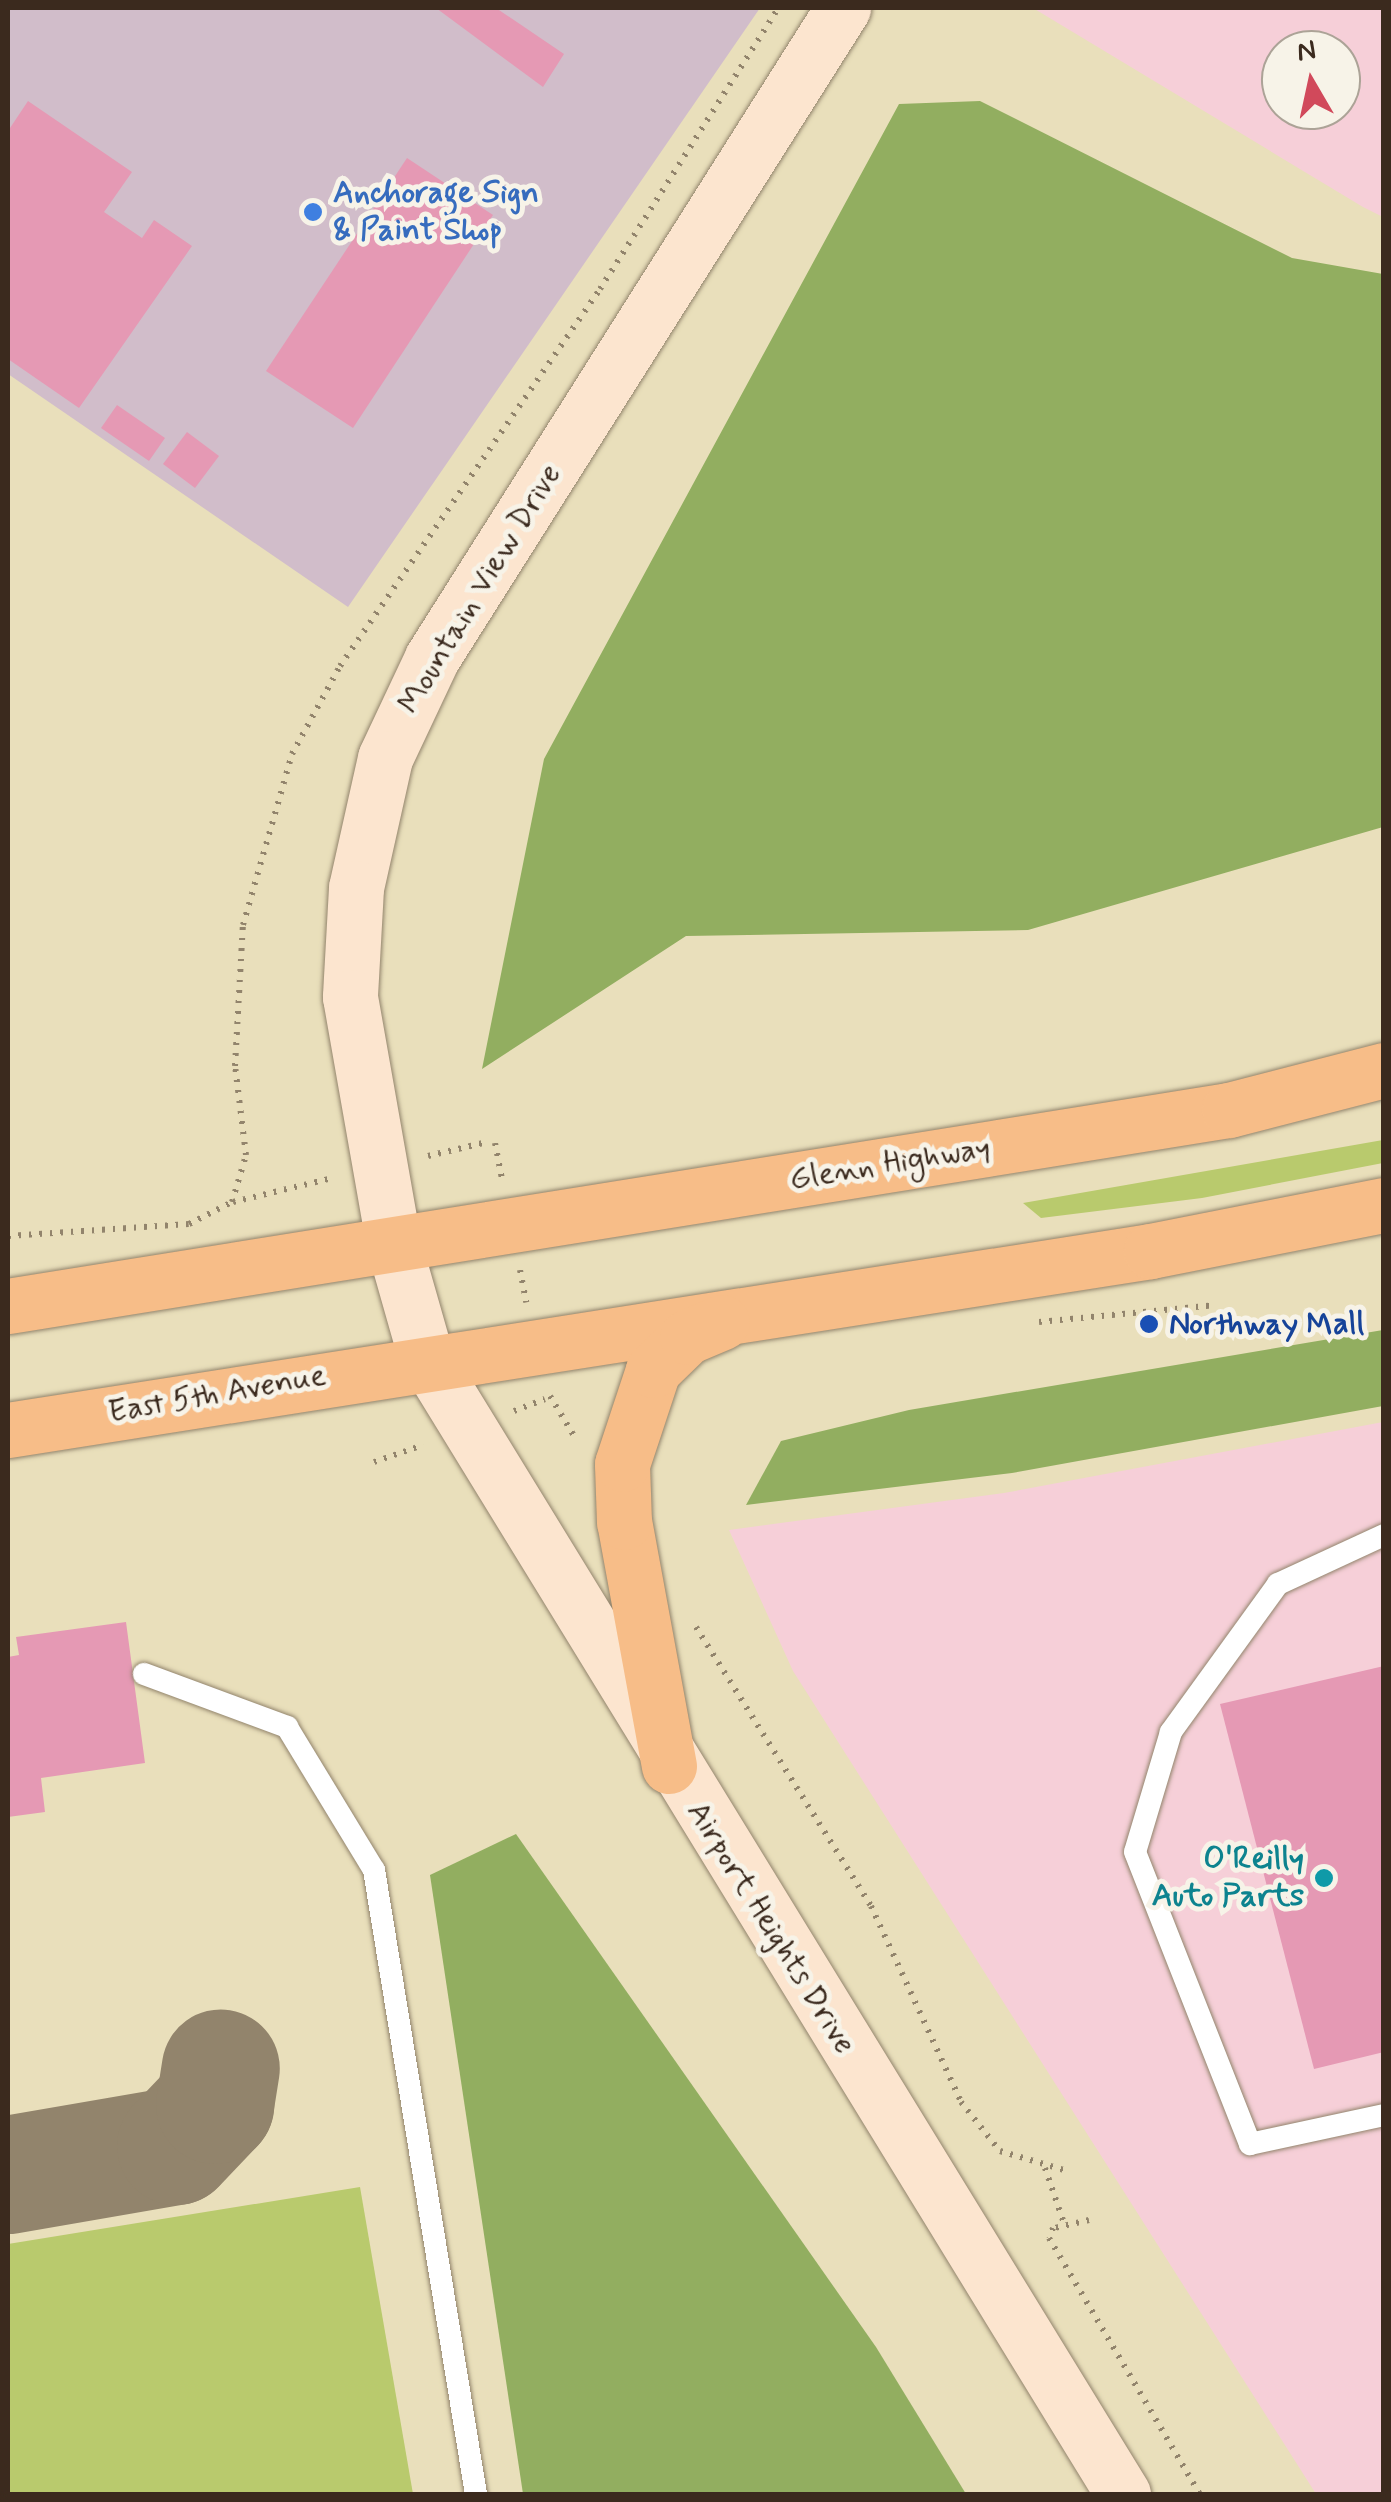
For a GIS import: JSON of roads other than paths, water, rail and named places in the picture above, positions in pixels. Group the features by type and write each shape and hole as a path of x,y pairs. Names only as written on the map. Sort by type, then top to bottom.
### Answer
{"highway":[{"name":"Glenn Highway","path":"393,1242 1229,1110 1384,1070"},
{"path":"426,1358 1150,1251 1384,1205"},
{"path":"8,1306 393,1242"},
{"path":"669,1766 624,1522 622,1464 653,1370 687,1337 748,1310"},
{"name":"East 5th Avenue","path":"8,1430 426,1358"}],"street":[{"name":"Mountain View Drive","path":"426,1358 393,1242 350,997 356,888 385,758 432,658 843,8"},
{"name":"Airport Heights Drive","path":"426,1358 669,1766 1123,2494"}],"lane":[{"path":"1384,1535 1278,1584 1171,1732 1135,1852 1250,2144 1384,2115"},
{"path":"144,1674 287,1728 374,1870 476,2494"}],"place":[{"name":"Anchorage Sign & Paint Shop","path":"313,212"},
{"name":"Northway Mall","path":"1149,1324"},
{"name":"O'Reilly Auto Parts","path":"1324,1878"}]}
